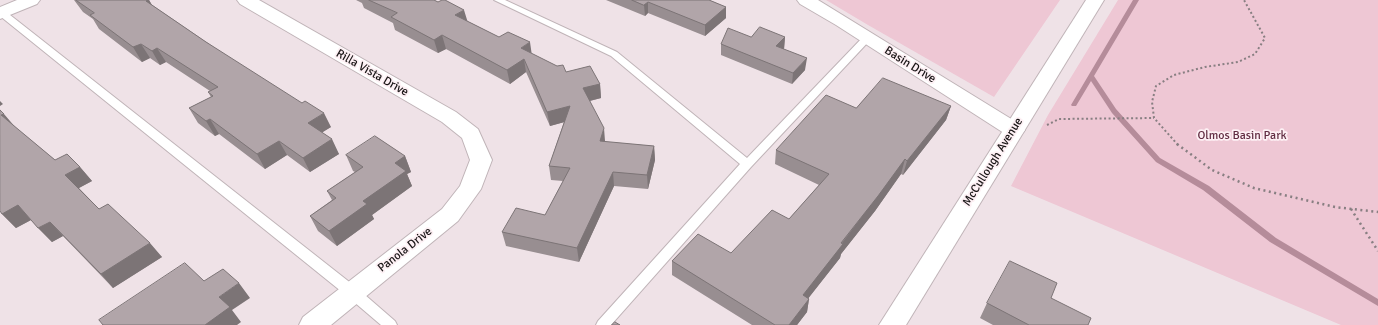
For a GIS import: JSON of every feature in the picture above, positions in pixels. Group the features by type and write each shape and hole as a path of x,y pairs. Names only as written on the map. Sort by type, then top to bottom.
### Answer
{"street":[{"path":"1,13 31,0"},
{"name":"Rilla Vista Drive","path":"246,0 449,117 471,134 481,160"},
{"name":"Basin Drive","path":"806,0 842,21 1014,130"},
{"name":"McCullough Avenue","path":"892,325 1095,0"},
{"name":"Panola Drive","path":"312,325 450,215 470,189 481,160"}],"lane":[{"path":"498,0 614,54 747,164"},
{"path":"1,13 352,292 390,325"},
{"path":"603,325 747,164 867,38"}],"path":[{"path":"1244,0 1265,38 1255,54 1238,62 1205,67 1174,75 1156,86 1152,102 1154,118 1175,143 1212,170 1232,180 1254,188 1335,207 1378,212"},
{"path":"1047,125 1059,119 1154,118"},
{"path":"1351,209 1378,251"}],"green space":[{"path":"826,0 1060,0 994,97"},
{"name":"Olmos Basin Park","path":"1118,0 1378,0 1378,325 1341,325 1011,186 1048,115"}],"building":[{"path":"76,0 149,0 146,1 206,42 302,103 305,101 324,113 308,123 332,139 303,158 279,141 257,154 210,119 206,121 189,108 213,96 208,92 218,87 157,48 152,51 141,44 133,47 90,15 94,13"},
{"path":"369,0 434,0 438,2 445,0 464,10 455,15 499,37 508,32 530,42 521,48 557,66 563,65 566,72 590,66 600,84 583,88 604,128 600,141 654,146 647,175 613,172 577,248 502,232 516,208 545,215 570,168 549,166 570,106 547,112 524,59 507,70 442,35 434,40 391,17 397,13"},
{"path":"632,0 709,0 726,7 705,25 648,2 644,5"},
{"path":"760,27 785,37 776,46 807,58 793,73 721,44 728,28 751,37"},
{"path":"883,78 951,106 907,161 905,159 841,243 843,244 803,295 809,299 789,325 775,325 672,261 698,234 731,253 772,210 789,219 829,174 776,150 826,95 856,108"},
{"path":"0,110 4,114 1,115 55,160 67,154 80,167 65,175 99,209 108,204 150,243 101,274 50,222 38,228 18,205 2,214 0,211"},
{"path":"375,136 405,156 395,163 406,171 363,201 367,204 329,231 310,216 336,198 327,191 363,167 346,155"},
{"path":"1010,261 1057,283 1051,298 1091,318 1088,325 1029,325 987,303"},
{"path":"185,263 204,281 223,269 239,283 219,297 230,307 205,325 103,325 99,320"},
{"path":"615,322 620,325 612,325"}],"waterway":[{"path":"1091,76 1136,0"},
{"path":"1074,105 1091,76"},
{"path":"1091,76 1114,111 1158,160 1206,188 1273,240 1378,303"}]}
